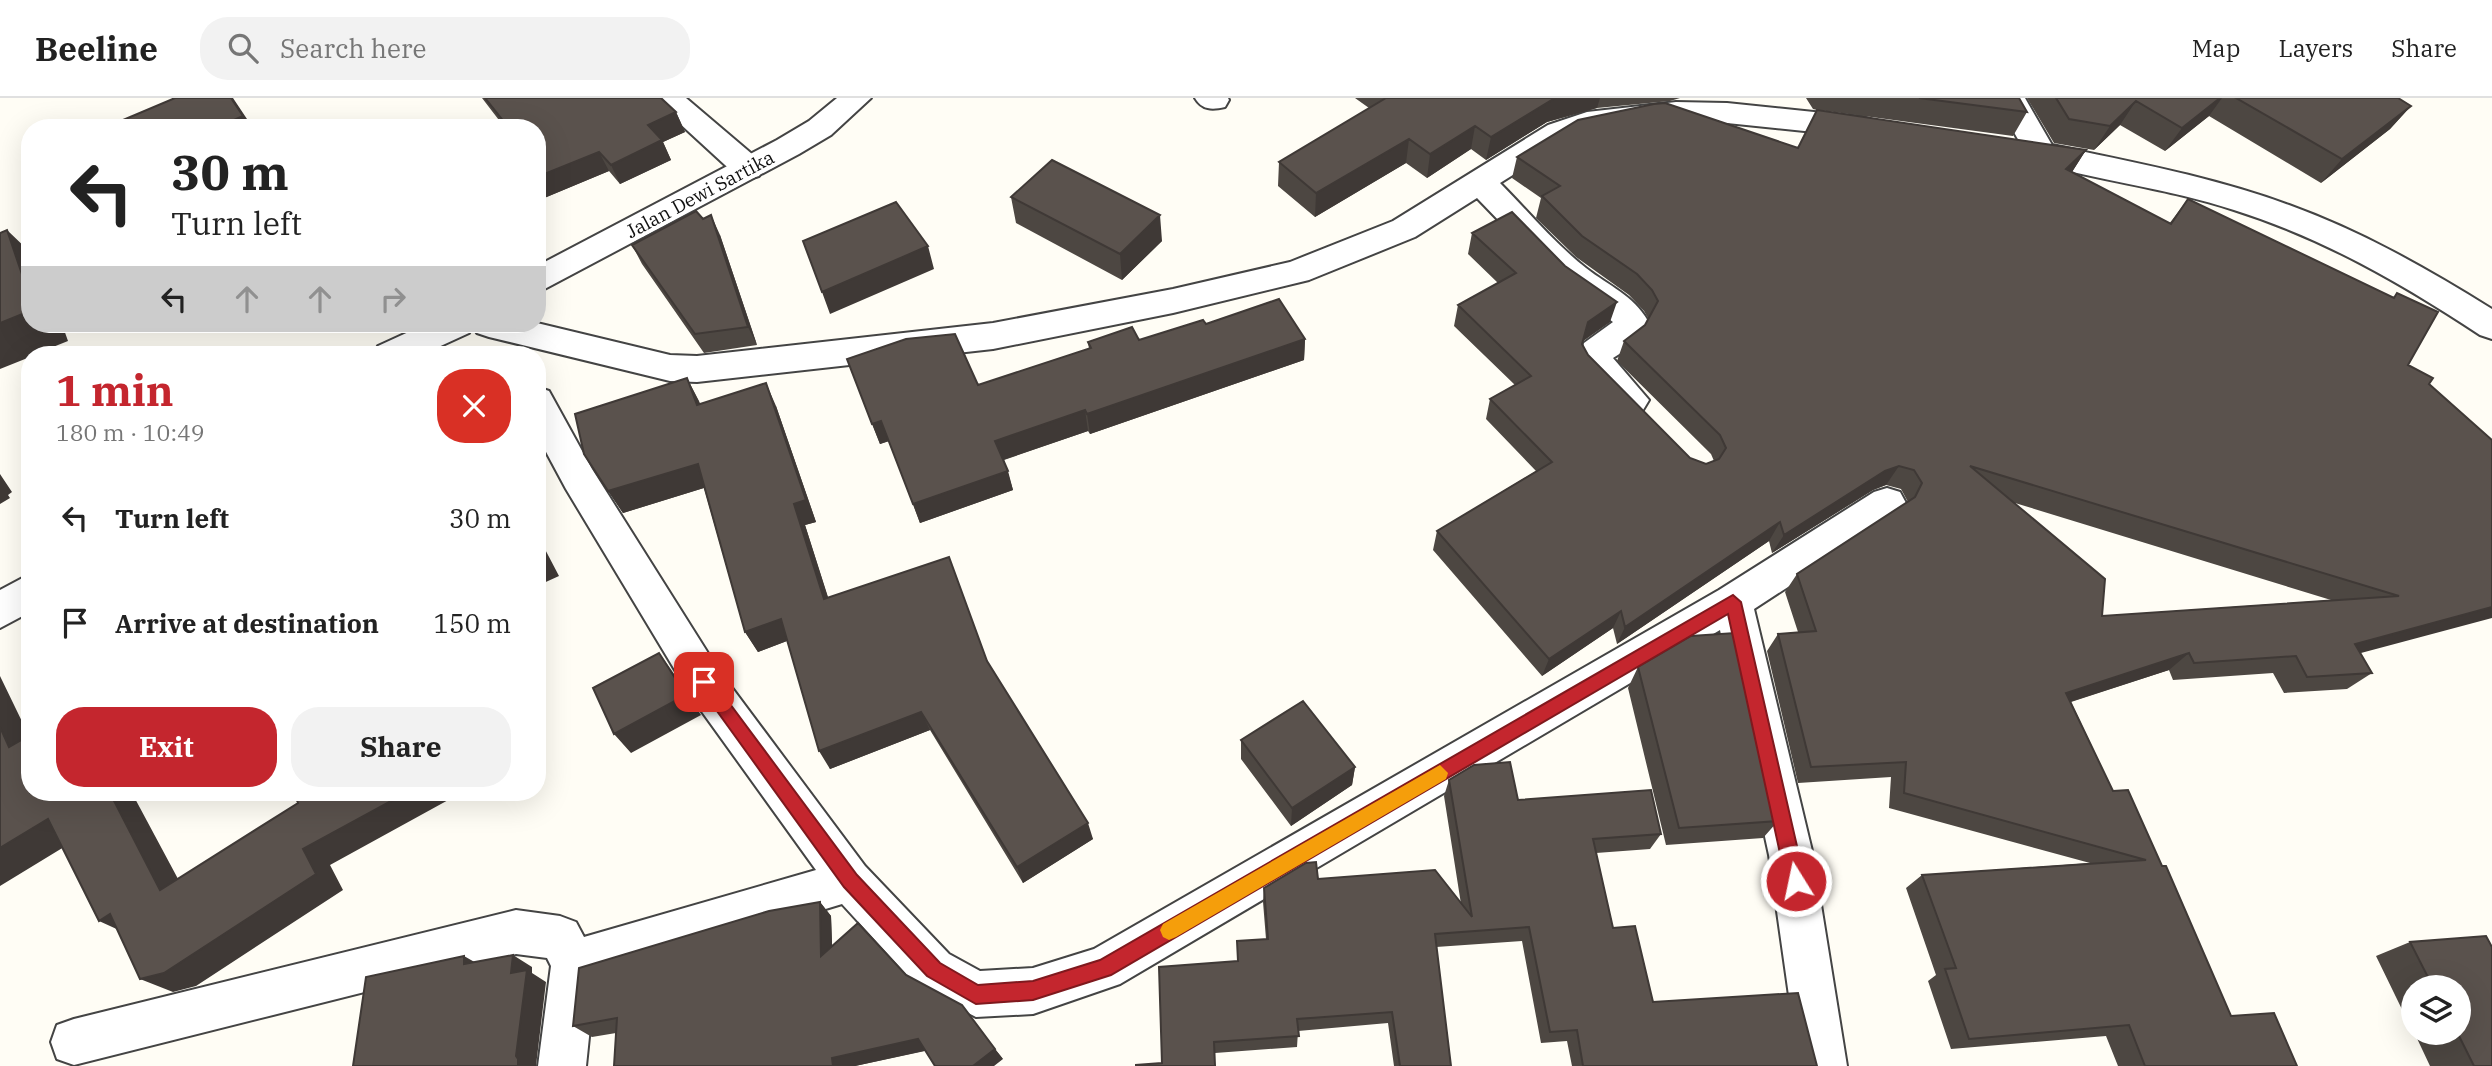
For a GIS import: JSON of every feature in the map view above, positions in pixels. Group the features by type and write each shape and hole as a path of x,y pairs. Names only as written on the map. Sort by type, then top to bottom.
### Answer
{"street":[{"path":"667,98 748,167"},
{"name":"Jalan Dewi Sartika","path":"546,276 820,128 856,98"},
{"path":"2010,98 2042,154"},
{"path":"526,333 670,368 697,369 993,337 1173,301 1297,272 1404,229 1478,180 1559,132 1587,122 1631,115 1727,113 1892,131"},
{"path":"2002,146 2190,186 2294,220 2342,240 2492,326"},
{"path":"1478,180 1573,276 1620,307 1630,321 1623,335 1596,352 1595,365 1649,418"},
{"path":"409,346 438,333"},
{"path":"546,418 579,480 704,682 850,881 933,970 976,995 1033,991 1104,968 1733,602 1887,503"},
{"path":"0,611 21,596"},
{"path":"1733,602 1791,855 1824,1066"},
{"path":"574,963 850,881"},
{"path":"74,1042 516,932 560,937 574,963 562,1066"}],"building":[{"path":"175,98 231,98 243,116 236,119 125,119"},
{"path":"485,98 661,98 676,112 648,125 662,140 611,165 599,152 546,173 546,119 502,119"},
{"path":"1386,98 1555,98 1491,137 1475,126 1430,154 1409,139 1316,193 1279,162"},
{"path":"1919,98 2019,98 2027,112"},
{"path":"2056,98 2220,98 2182,128 2136,101 2110,126 2069,119"},
{"path":"2236,98 2398,98 2411,106 2342,159"},
{"path":"1665,103 1798,148 1817,110 2086,150 2066,169 2171,224 2188,199 2394,298 2397,293 2438,312 2408,365 2433,378 2429,384 2492,440 2492,607 2355,644 2372,673 2307,677 2296,656 2194,663 2189,653 2066,693 2113,791 2128,790 2162,866 2166,866 2231,1016 2274,1013 2297,1066 2145,1066 2129,1025 1969,1039 1945,969 1956,968 1922,875 2146,860 1904,793 1906,762 1811,767 1778,634 1816,631 1797,574 1915,497 1922,483 1914,470 1899,466 1885,471 1784,535 1780,522 1625,627 1621,611 1549,659 1437,531 1552,462 1490,399 1531,376 1458,305 1516,273 1472,233 1512,212 1565,266 1617,302 1588,322 1582,344 1588,355 1690,458 1706,464 1719,459 1726,448 1720,435 1624,341 1645,325 1658,301 1652,290 1637,274 1582,236 1542,196 1560,186 1517,157 1578,120","holes":["1970,466 2399,596 2102,616 2105,579"]},
{"path":"1052,160 1160,215 1120,254 1011,197"},
{"path":"896,202 928,246 822,292 803,241"},
{"path":"696,211 703,219 711,215 748,327 695,334 632,245"},
{"path":"7,230 21,271 21,315 0,323 0,233"},
{"path":"1279,299 1305,339 1087,414 1085,410 995,441 1008,471 913,504 881,421 872,424 847,359 906,339 955,334 978,385 1091,348 1088,342 1132,327 1139,340 1203,320 1206,324"},
{"path":"687,378 697,405 766,383 806,500 794,504 824,599 949,557 987,661 1088,823 1017,867 921,712 819,751 781,619 745,632 698,464 608,491 584,454 575,414"},
{"path":"1735,633 1778,821 1679,828 1638,667 1691,636"},
{"path":"659,653 686,695 614,734 593,688"},
{"path":"1303,701 1355,767 1292,808 1241,740"},
{"path":"0,727 9,747 21,740 21,801 114,801 160,890 298,803 297,801 391,801 303,849 316,874 164,973 140,979 110,914 99,921 48,819 0,848"},
{"path":"1510,762 1518,800 1651,790 1661,834 1593,839 1613,928 1635,926 1653,1002 1798,993 1817,1066 1583,1066 1577,1030 1550,1032 1529,927 1435,934 1451,1066 1400,1066 1392,1012 1297,1019 1299,1036 1214,1042 1215,1066 1136,1066 1162,1063 1159,967 1238,961 1237,941 1268,939 1264,888 1306,863 1316,862 1318,879 1435,870 1472,917 1449,780 1474,765"},
{"path":"820,902 821,956 858,923 906,975 962,1005 995,1049 973,1066 935,1066 918,1039 832,1058 833,1066 614,1066 617,1018 573,1026 579,968 769,911"},
{"path":"2486,936 2492,947 2492,1066 2474,1066 2464,1045 2471,1045 2471,975 2427,975 2410,942"},
{"path":"513,955 511,973 527,970 516,1056 518,1066 353,1066 366,977 464,956 464,964"}],"slow traffic":[{"path":"1169,930 1440,773"}],"route":[{"path":"704,682 850,881 933,970 976,995 1033,991 1104,968 1733,602 1796,881"}]}
